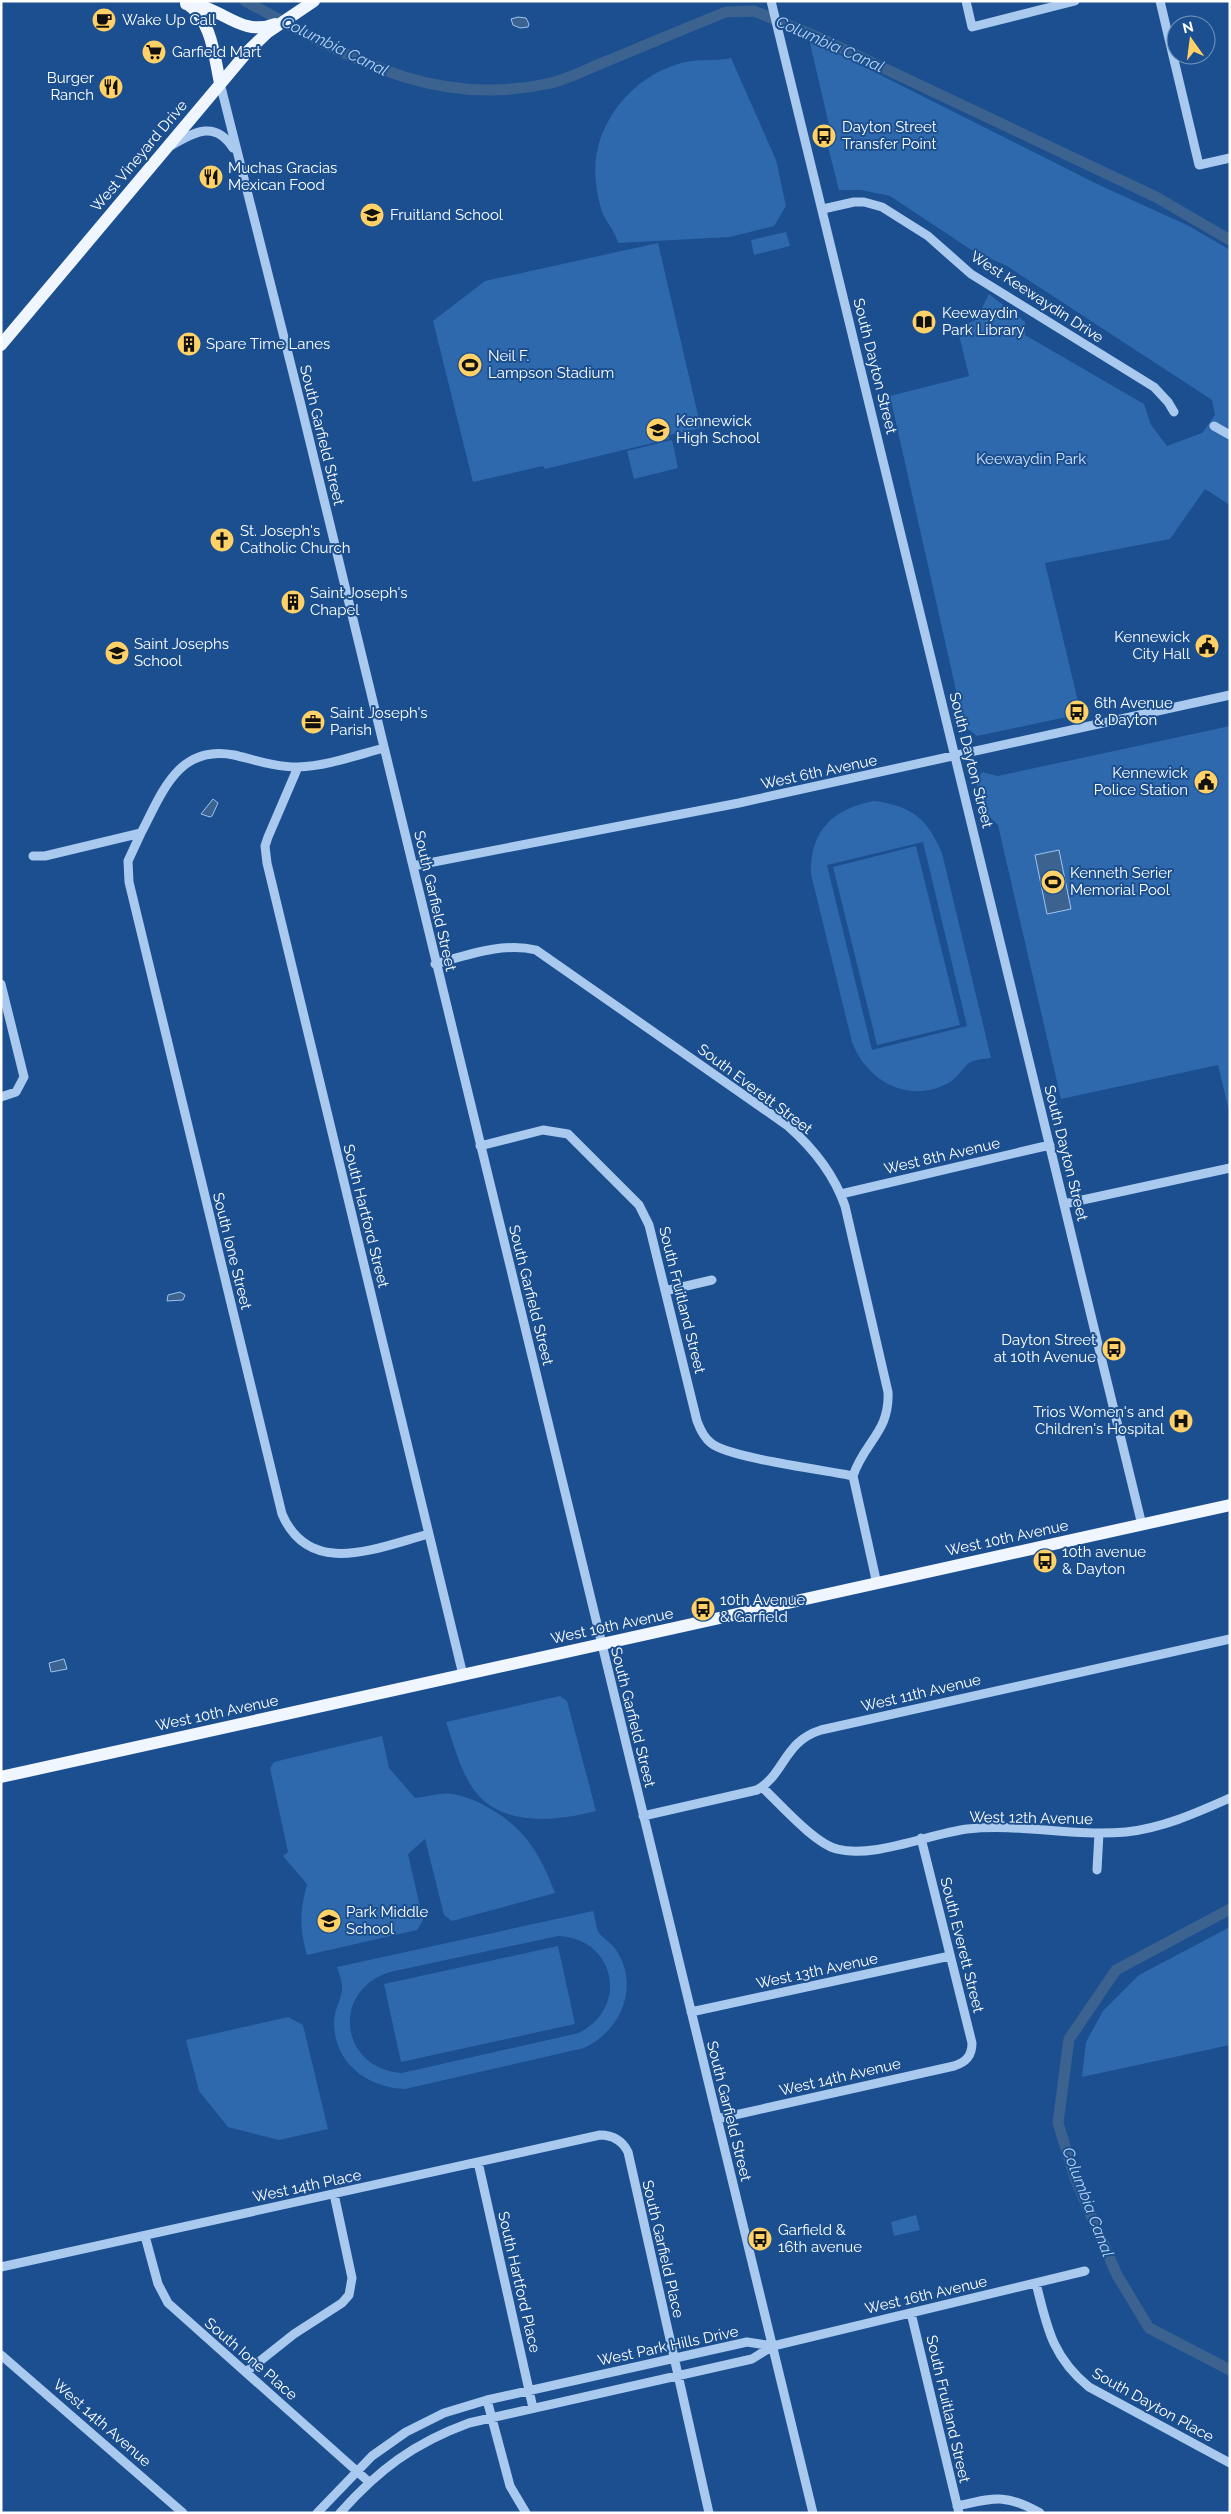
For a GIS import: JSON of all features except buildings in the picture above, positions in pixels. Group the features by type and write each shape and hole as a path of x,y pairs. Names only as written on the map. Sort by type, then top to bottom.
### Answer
{"main road":[{"path":"184,2 206,6 252,28 274,25 314,1"},
{"path":"184,2 198,12 205,23 220,83"},
{"name":"West Vineyard Drive","path":"1,346 220,83 274,25"},
{"name":"West 10th Avenue","path":"1,1777 1230,1506"}],"street":[{"path":"966,1 972,26 1075,1"},
{"path":"1160,1 1199,165 1230,158"},
{"name":"South Dayton Street","path":"772,4 1142,1525"},
{"name":"South Garfield Street","path":"220,83 285,340 813,2513"},
{"path":"165,149 191,134 212,131 224,136 238,157"},
{"name":"West Keewaydin Drive","path":"823,209 854,202 864,202 882,208 928,236 971,274 1154,388 1168,402 1174,412"},
{"path":"1214,426 1230,435"},
{"name":"West 6th Avenue","path":"413,866 730,805 1230,695"},
{"name":"South Ione Street","path":"384,748 298,767 223,754 212,754 195,758 174,774 140,833 128,861 129,882 282,1514 286,1524 301,1540 323,1552 337,1555 354,1553 429,1534"},
{"name":"South Hartford Street","path":"298,767 268,837 266,854 462,1675"},
{"path":"34,856 45,856 140,833"},
{"name":"South Everett Street","path":"436,964 512,946 536,950 788,1126 821,1160 841,1194 888,1392 888,1415 859,1461 853,1476"},
{"path":"1,984 24,1077 16,1092 1,1097"},
{"name":"South Fruitland Street","path":"480,1146 543,1130 559,1131 572,1138 638,1205 645,1215 666,1291 697,1421 704,1437 711,1444 731,1452 853,1476"},
{"name":"West 8th Avenue","path":"841,1194 1050,1144"},
{"path":"1064,1204 1230,1168"},
{"path":"666,1291 712,1280"},
{"path":"853,1476 877,1584"},
{"name":"West 11th Avenue","path":"762,1787 799,1740 821,1730 1230,1639"},
{"path":"643,1816 751,1792 762,1787"},
{"name":"West 12th Avenue","path":"762,1787 819,1840 832,1848 858,1852 979,1828 1099,1833 1126,1832 1163,1824 1230,1798"},
{"path":"1097,1870 1099,1833"},
{"name":"South Everett Street","path":"921,1838 972,2043 968,2058"},
{"name":"West 13th Avenue","path":"691,2012 950,1956"},
{"name":"West 14th Avenue","path":"717,2119 954,2066 968,2058"},
{"name":"West 14th Place","path":"1,2268 600,2136 618,2140"},
{"name":"South Garfield Place","path":"618,2140 628,2152 709,2513"},
{"name":"South Hartford Place","path":"478,2162 533,2408"},
{"path":"246,2372 294,2334 342,2303 349,2295 352,2278 334,2194"},
{"name":"South Ione Place","path":"146,2236 158,2284 168,2303 369,2482"},
{"name":"West 16th Avenue","path":"772,2346 1085,2271"},
{"name":"South Dayton Place","path":"1036,2283 1050,2336 1067,2367 1078,2378 1090,2387 1230,2463"},
{"name":"South Fruitland Street","path":"911,2313 958,2509"},
{"name":"West Park Hills Drive","path":"318,2513 356,2470 389,2443 424,2422 467,2405 747,2342 772,2346"},
{"name":"West Park Hills Drive","path":"340,2513 369,2482 390,2464 428,2440 469,2423 752,2358 772,2346"},
{"name":"West 14th Avenue","path":"1,2356 182,2513"},
{"path":"487,2400 510,2486 526,2513"},
{"path":"958,2509 991,2498 1005,2498 1024,2504 1040,2513"}],"green space":[{"name":"Keewaydin Park","path":"809,39 1099,185 1189,226 1230,250 1230,505 1205,489 1170,539 1045,563 1081,714 977,736 964,726 890,396 969,376 957,327 976,320 989,294 1025,322 1025,335 1144,404 1151,425 1167,446 1202,433 1215,415 1212,400 1007,266 970,249 890,196 861,190 839,190 827,143 833,142"},
{"path":"731,58 776,160 786,206 774,226 730,237 618,243 600,205 595,163 599,144 606,126 616,109 628,94 643,81 660,71 684,62"},
{"path":"786,232 790,246 754,255 751,240"},
{"name":"Neil F. Lampson Stadium","path":"658,243 701,428 669,435 669,439 545,469 543,466 473,482 433,321 485,281"},
{"path":"672,440 678,468 634,479 627,451"},
{"path":"1230,726 1230,1115 1218,1065 1061,1099 998,825 985,813 976,782 982,772 998,776"},
{"path":"874,801 899,806 908,810 924,822 942,853 991,1058 971,1062 953,1080 935,1089 905,1090 892,1086 868,1068 852,1042 811,874 815,845 820,834 836,816 859,805","holes":["923,842 967,1026 872,1050 827,865"]},
{"path":"916,846 960,1025 877,1045 833,867"},
{"path":"560,1696 567,1701 596,1811 562,1818 545,1819 510,1815 495,1808 481,1798 466,1777 446,1722"},
{"path":"382,1736 389,1768 415,1798 444,1794 458,1795 481,1804 502,1816 530,1844 544,1866 555,1893 452,1921 444,1915 425,1839 408,1854 423,1920 417,1930 307,1955 301,1919 307,1884 283,1856 288,1852 270,1768 274,1762"},
{"path":"593,1911 599,1933 618,1953 627,1981 626,1994 616,2020 597,2041 584,2048 405,2089 391,2088 366,2078 356,2071 340,2050 334,2023 342,1987 337,1967","holes":["558,1936 577,1940 592,1948 603,1961 609,1975 610,1991 605,2007 595,2021 579,2033 402,2073 381,2068 366,2058 355,2044 350,2028 351,2011 358,1995 371,1982 390,1972"]},
{"path":"1230,1927 1230,2045 1082,2077 1086,2042 1103,2011 1139,1975"},
{"path":"558,1946 575,2024 401,2062 384,1984"},
{"path":"288,2017 303,2025 328,2129 279,2140 228,2127 199,2091 186,2040"},
{"path":"916,2215 920,2230 894,2236 891,2222"}],"shaded area":[{"path":"518,17 526,18 529,24 528,27 520,28 513,25 511,19"},
{"path":"213,799 218,803 212,816 201,814"},
{"name":"Kenneth Serier Memorial Pool","path":"1059,850 1071,909 1047,914 1035,855"},
{"path":"180,1292 185,1295 183,1300 167,1301 168,1295"},
{"path":"64,1659 67,1669 51,1672 49,1663"}],"waterway":[{"name":"Columbia Canal","path":"245,1 355,58 391,72 428,83 467,89 508,89 551,83 726,12 754,11 820,38 1156,197 1230,240"},
{"name":"Columbia Canal","path":"1230,1909 1116,1970 1069,2039 1058,2123 1075,2178 1117,2275 1149,2328 1230,2370"}],"place":[{"name":"Wake Up Call","path":"104,20"},
{"name":"Garfield Mart","path":"154,52"},
{"name":"Burger Ranch","path":"111,87"},
{"name":"Dayton Street Transfer Point","path":"824,136"},
{"name":"Muchas Gracias Mexican Food","path":"211,177"},
{"name":"Fruitland School","path":"372,215"},
{"name":"Keewaydin Park Library","path":"924,322"},
{"name":"Spare Time Lanes","path":"189,344"},
{"name":"Neil F. Lampson Stadium","path":"470,365"},
{"name":"Kennewick High School","path":"658,430"},
{"name":"St. Joseph's Catholic Church","path":"222,540"},
{"name":"Saint Joseph's Chapel","path":"293,602"},
{"name":"Kennewick City Hall","path":"1207,646"},
{"name":"Saint Josephs School","path":"117,653"},
{"name":"6th Avenue & Dayton","path":"1077,712"},
{"name":"Saint Joseph's Parish","path":"313,722"},
{"name":"Kennewick Police Station","path":"1206,782"},
{"name":"Kenneth Serier Memorial Pool","path":"1053,882"},
{"name":"Dayton Street at 10th Avenue","path":"1114,1349"},
{"name":"Trios Women's and Children's Hospital","path":"1181,1421"},
{"name":"10th avenue & Dayton","path":"1045,1561"},
{"name":"10th Avenue & Garfield","path":"703,1609"},
{"name":"Park Middle School","path":"329,1921"},
{"name":"Garfield & 16th avenue","path":"760,2239"}]}
